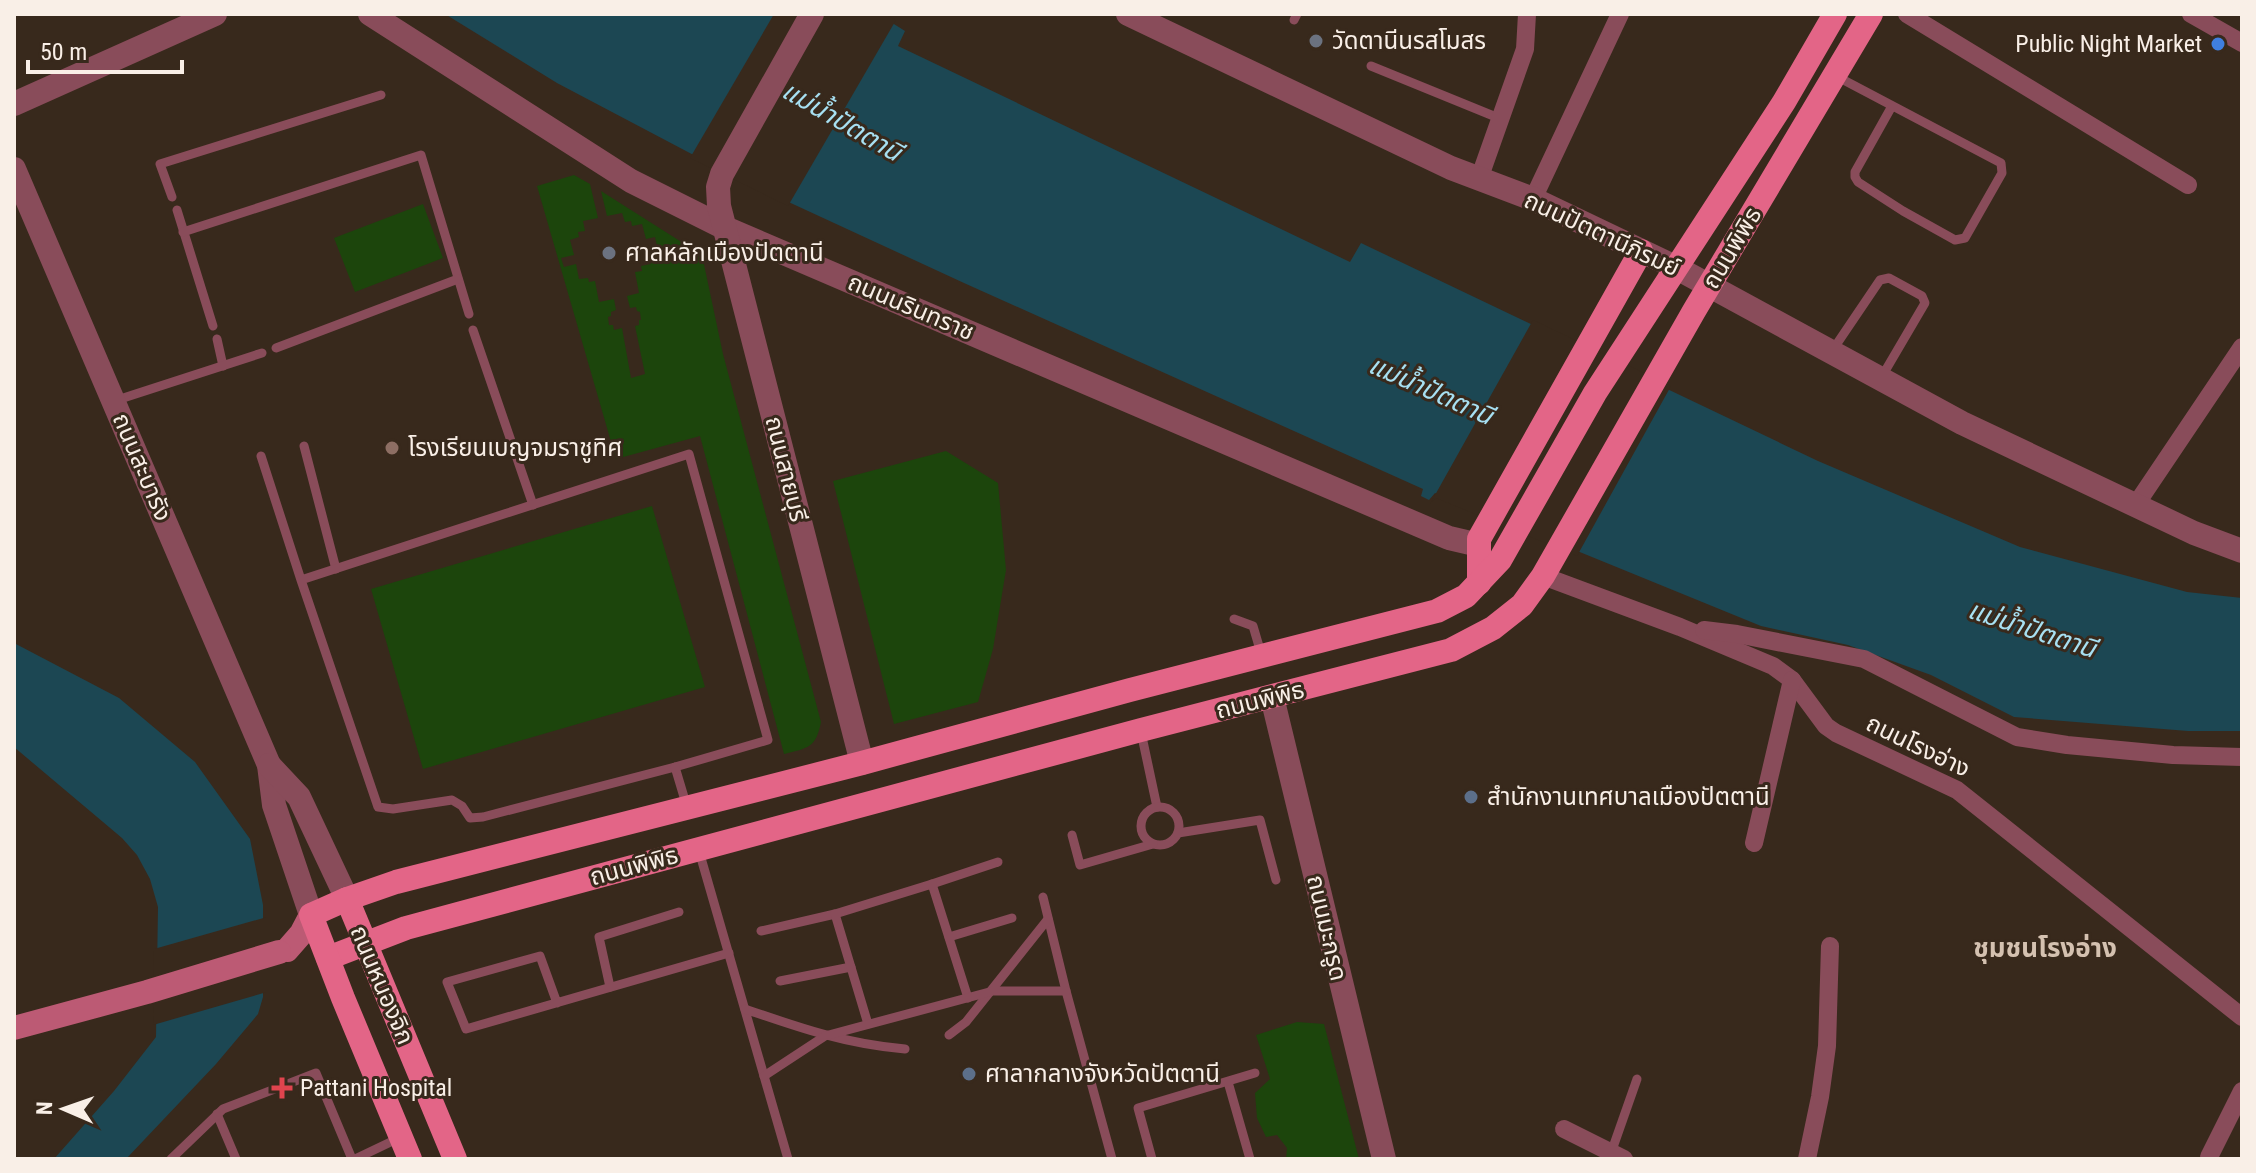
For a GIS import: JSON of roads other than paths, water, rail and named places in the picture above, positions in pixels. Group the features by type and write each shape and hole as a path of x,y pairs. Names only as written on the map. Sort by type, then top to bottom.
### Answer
{"main road":[{"name":"ถนนพิพิธ","path":"311,915 396,882 1437,611 1466,596 1500,560 1595,393 1784,102 1835,14"},
{"name":"ถนนพิพิธ","path":"328,958 406,928 1451,650 1493,628 1522,605 1547,569 1694,311 1871,14"},
{"path":"1479,583 1479,542 1641,251"},
{"path":"1261,655 1272,697"},
{"path":"1130,690 1141,730"},
{"path":"995,726 1006,767"},
{"path":"851,766 851,809"},
{"path":"687,807 699,848"},
{"name":"ถนนหนองจิก","path":"347,899 455,1159"},
{"path":"283,951 301,934 311,915"},
{"name":"ถนนหนองจิก","path":"311,915 405,1148"},
{"path":"14,1028 283,951 310,952 328,958"}],"street":[{"path":"14,104 215,14"},
{"name":"ถนนนรินทราช","path":"370,14 631,181 723,227 1449,538 1479,542"},
{"name":"ถนนสายบุรี","path":"812,14 722,174 718,187 723,227 851,766"},
{"name":"ถนนปัตตานีภิรมย์","path":"1128,14 1163,21 1451,168 1533,199 1675,267 1962,423 2194,533 2242,551"},
{"path":"1479,179 1525,49 1527,14"},
{"path":"1533,199 1620,14"},
{"path":"1907,14 2188,185"},
{"path":"2202,17 2242,43"},
{"name":"ถนนสะบารัง","path":"16,180 269,765"},
{"path":"2135,506 2242,347"},
{"name":"ถนนโรงอ่าง","path":"1547,569 1773,666 1792,680 1826,726 1957,790 2242,1017"},
{"path":"1680,627 1737,634 1864,659 2017,737 2173,755 2242,757"},
{"path":"1754,843 1792,680"},
{"name":"ถนนมะกรูด","path":"1272,697 1384,1159"},
{"path":"269,765 299,797 347,899"},
{"path":"269,765 274,805 311,915"},
{"path":"1807,1159 1827,1046 1830,946"},
{"path":"2209,1157 2242,1091"},
{"path":"1564,1129 1618,1156"}],"lane":[{"path":"1371,66 1501,119"},
{"path":"1835,75 2001,163 2002,173 1965,238 1955,240 1903,211 1855,177 1892,106"},
{"path":"172,197 160,164 381,95"},
{"path":"183,232 421,155 469,314"},
{"path":"177,210 213,326"},
{"path":"1832,351 1880,280 1889,278 1922,296 1925,303 1881,378"},
{"path":"276,348 458,279"},
{"path":"473,330 533,505"},
{"path":"217,339 223,366"},
{"path":"114,401 262,353"},
{"path":"304,446 336,569"},
{"path":"261,456 301,580 378,807 393,809 452,800 462,806 470,818 483,817 768,740 689,454 301,580"},
{"path":"1234,619 1253,626 1261,655"},
{"path":"1141,730 1157,807"},
{"path":"675,767 687,807"},
{"path":"1072,835 1080,865 1153,844 1163,845 1172,841 1178,833 1179,823 1175,814 1167,808 1157,807 1148,811 1142,819 1141,829 1145,838 1153,844"},
{"path":"1178,833 1260,820 1276,880"},
{"path":"699,848 788,1159"},
{"path":"761,931 835,914 998,862"},
{"path":"932,884 968,998"},
{"path":"1043,897 1112,1159"},
{"path":"610,987 599,937 679,912"},
{"path":"835,914 868,1024"},
{"path":"949,937 1012,918"},
{"path":"949,1035 966,1022 993,991 1048,919"},
{"path":"557,1003 540,956 447,982 466,1029 557,1003 610,987 729,953"},
{"path":"780,981 851,967"},
{"path":"764,1076 825,1036 993,991 1066,991"},
{"path":"745,1009 825,1036 871,1046 905,1049"},
{"path":"171,1159 223,1109 316,1073 354,1159 405,1148"},
{"path":"1152,1159 1138,1108 1255,1073"},
{"path":"1618,1156 1637,1079"},
{"path":"1228,1082 1250,1159"},
{"path":"217,1114 236,1159"}],"water":[{"name":"แม่น้ำปัตตานี","path":"445,14 878,14 905,31 898,46 1350,262 1361,243 1818,461 2020,547 2187,592 2242,598 2242,731 2188,731 2014,717 1931,675 1848,645 1761,626 1435,493 1429,500 1421,496 1423,489 741,180 557,83"},
{"path":"14,643 119,698 195,762 250,839 263,905 263,997 258,1014 216,1064 126,1159 54,1159 114,1091 156,1037 158,907 150,879 137,855 122,838 14,747"}],"place":[{"name":"วัดตานีนรสโมสร","path":"1316,41"},
{"name":"Public Night Market","path":"2218,44"},
{"name":"ศาลหลักเมืองปัตตานี","path":"609,253"},
{"name":"โรงเรียนเบญจมราชูทิศ","path":"392,448"},
{"name":"สำนักงานเทศบาลเมืองปัตตานี","path":"1471,797"},
{"name":"ศาลากลางจังหวัดปัตตานี","path":"969,1074"},
{"name":"Pattani Hospital","path":"282,1088"}],"district":[{"name":"ชุมชนโรงอ่าง","path":"2045,948"}]}
